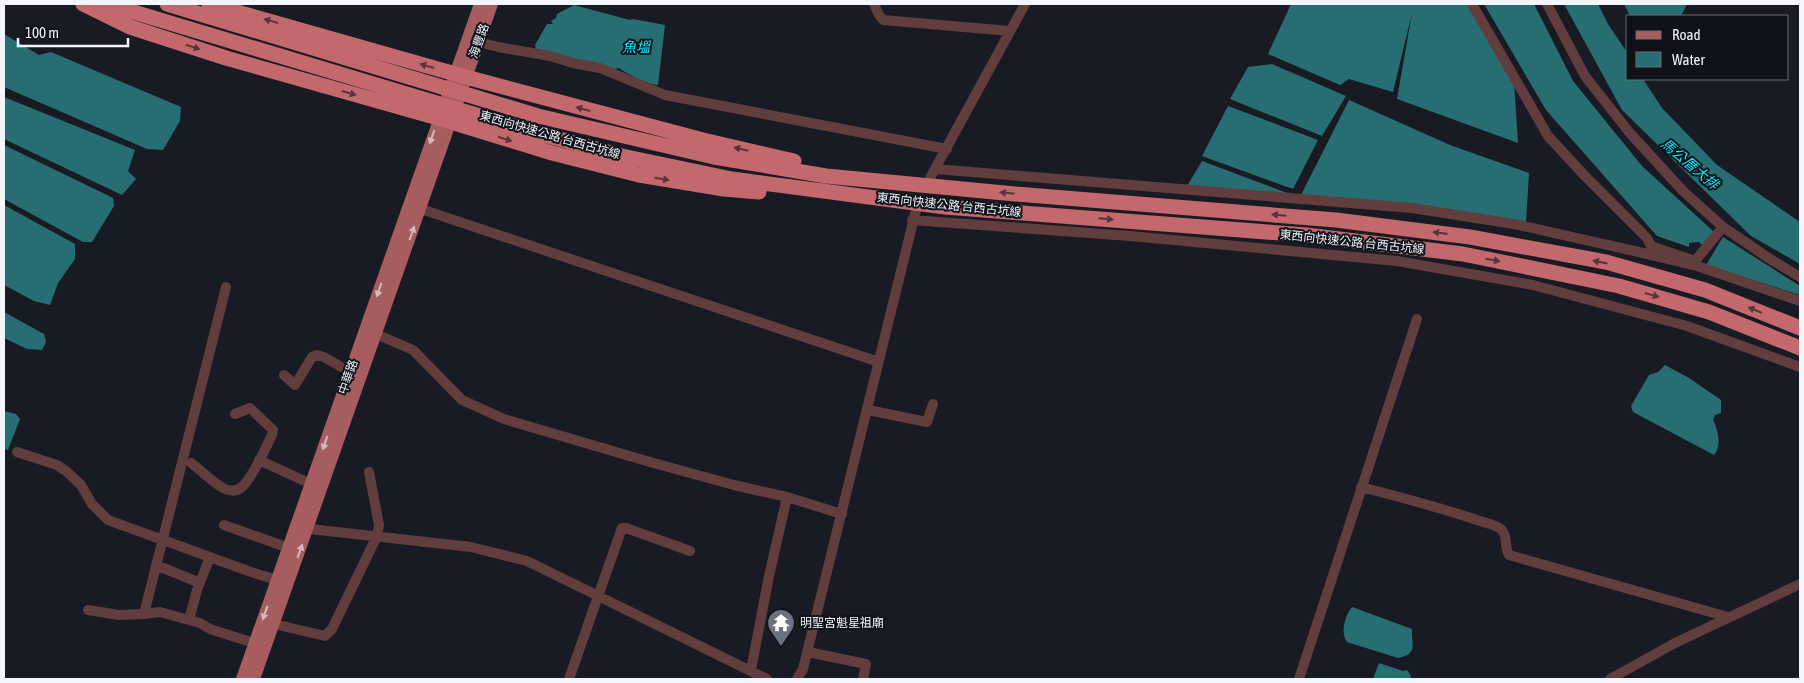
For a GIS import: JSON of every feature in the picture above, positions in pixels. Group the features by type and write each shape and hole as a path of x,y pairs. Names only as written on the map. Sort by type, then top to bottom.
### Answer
{"highway":[{"path":"83,4 130,27 235,60 552,153 649,177 724,189 945,207"},
{"name":"東西向快速公路 台西古坑線","path":"107,4 530,131 622,156 732,179 945,207 1306,235 1463,254 1619,286 1709,312 1800,348"},
{"name":"東西向快速公路 台西古坑線","path":"167,4 538,116 714,157 826,176 1336,220 1470,237 1606,262 1705,290 1800,328"},
{"path":"209,4 460,76 702,140 807,164 943,187"}],"main road":[{"name":"海豐路","path":"460,76 480,4"},
{"name":"海豐路","path":"460,76 479,42 492,4"},
{"name":"中華路","path":"242,679 289,548 302,528 311,484 350,372 460,76"},
{"name":"中華路","path":"254,679 274,624 302,528 376,334 421,209 444,120"}],"street":[{"path":"874,4 878,15 883,20 1010,31"},
{"path":"1024,4 933,174 1422,210 1514,224 1643,253 1697,266 1800,300"},
{"path":"1472,4 1548,136 1647,238 1651,246 1695,261 1723,226"},
{"path":"1547,4 1585,76 1643,148 1683,191 1723,226 1770,259 1800,276"},
{"path":"479,42 600,68 665,95 691,98 947,149"},
{"path":"421,209 879,362"},
{"path":"797,679 803,669 808,652 914,215 1397,261 1543,288 1686,326 1800,367"},
{"path":"144,614 226,287"},
{"path":"1299,679 1417,319"},
{"path":"376,334 413,350 462,400 504,419 842,514"},
{"path":"284,374 295,385 312,357 317,355 350,372"},
{"path":"868,410 927,422 934,404"},
{"path":"191,463 224,488 232,491 238,490 243,486 259,460 273,430 250,408 235,414"},
{"path":"17,452 57,465 66,471 81,485 92,504 108,520 277,580"},
{"path":"259,460 311,484"},
{"path":"274,624 325,636 332,629 377,536 379,525 369,472"},
{"path":"1361,487 1451,511 1494,526 1502,530 1506,550 1509,555 1728,617"},
{"path":"751,670 768,576 786,497"},
{"path":"224,525 289,548"},
{"path":"302,528 472,547 527,561 767,679"},
{"path":"569,679 622,528 690,551"},
{"path":"189,620 210,557"},
{"path":"156,565 200,583"},
{"path":"1610,679 1675,643 1800,584"},
{"path":"88,610 118,615 160,612 254,643"},
{"path":"808,652 866,664 863,679"}],"water":[{"path":"1291,4 1471,4 1514,82 1518,143 1397,99 1412,13 1393,92 1349,79 1340,85 1268,54"},
{"path":"1484,4 1534,4 1573,81 1642,166 1714,232 1704,247 1699,242 1689,243 1689,247 1657,236 1546,110"},
{"name":"馬公厝大排","path":"1564,4 1598,4 1608,24 1626,51 1626,80 1644,80 1662,108 1717,165 1800,222 1800,264 1751,236 1622,110"},
{"path":"1624,4 1687,4 1682,15 1630,15"},
{"name":"魚塭","path":"574,5 630,20 665,25 658,85 638,79 619,68 615,69 536,49 535,45 547,24 553,24 551,21 556,18 557,14"},
{"path":"4,34 39,55 51,52 181,107 180,121 163,150 147,149 4,87"},
{"path":"1272,64 1346,96 1322,136 1230,99 1248,67"},
{"path":"4,97 135,150 128,171 136,179 122,195 4,139"},
{"path":"1349,100 1450,145 1529,173 1526,222 1300,197"},
{"path":"1228,106 1318,140 1293,189 1202,156"},
{"path":"4,145 113,198 114,206 92,242 83,242 4,199"},
{"path":"1202,161 1295,196 1187,186"},
{"path":"4,205 75,244 75,259 58,283 50,305 34,301 4,285"},
{"path":"1723,237 1800,286 1800,295 1706,265"},
{"path":"4,312 44,334 46,342 42,350 27,349 4,338"},
{"path":"1665,365 1689,378 1721,400 1721,413 1715,415 1713,420 1719,442 1714,455 1633,412 1631,406 1649,375 1658,372"},
{"path":"4,411 16,414 20,419 8,450 4,449"},
{"path":"1352,607 1412,629 1413,643 1409,654 1398,658 1347,642 1344,634 1344,624"},
{"path":"1379,663 1403,671 1407,670 1411,676 1410,679 1373,679"}],"place":[{"name":"明聖宮魁星祖廟","path":"781,647"}]}
